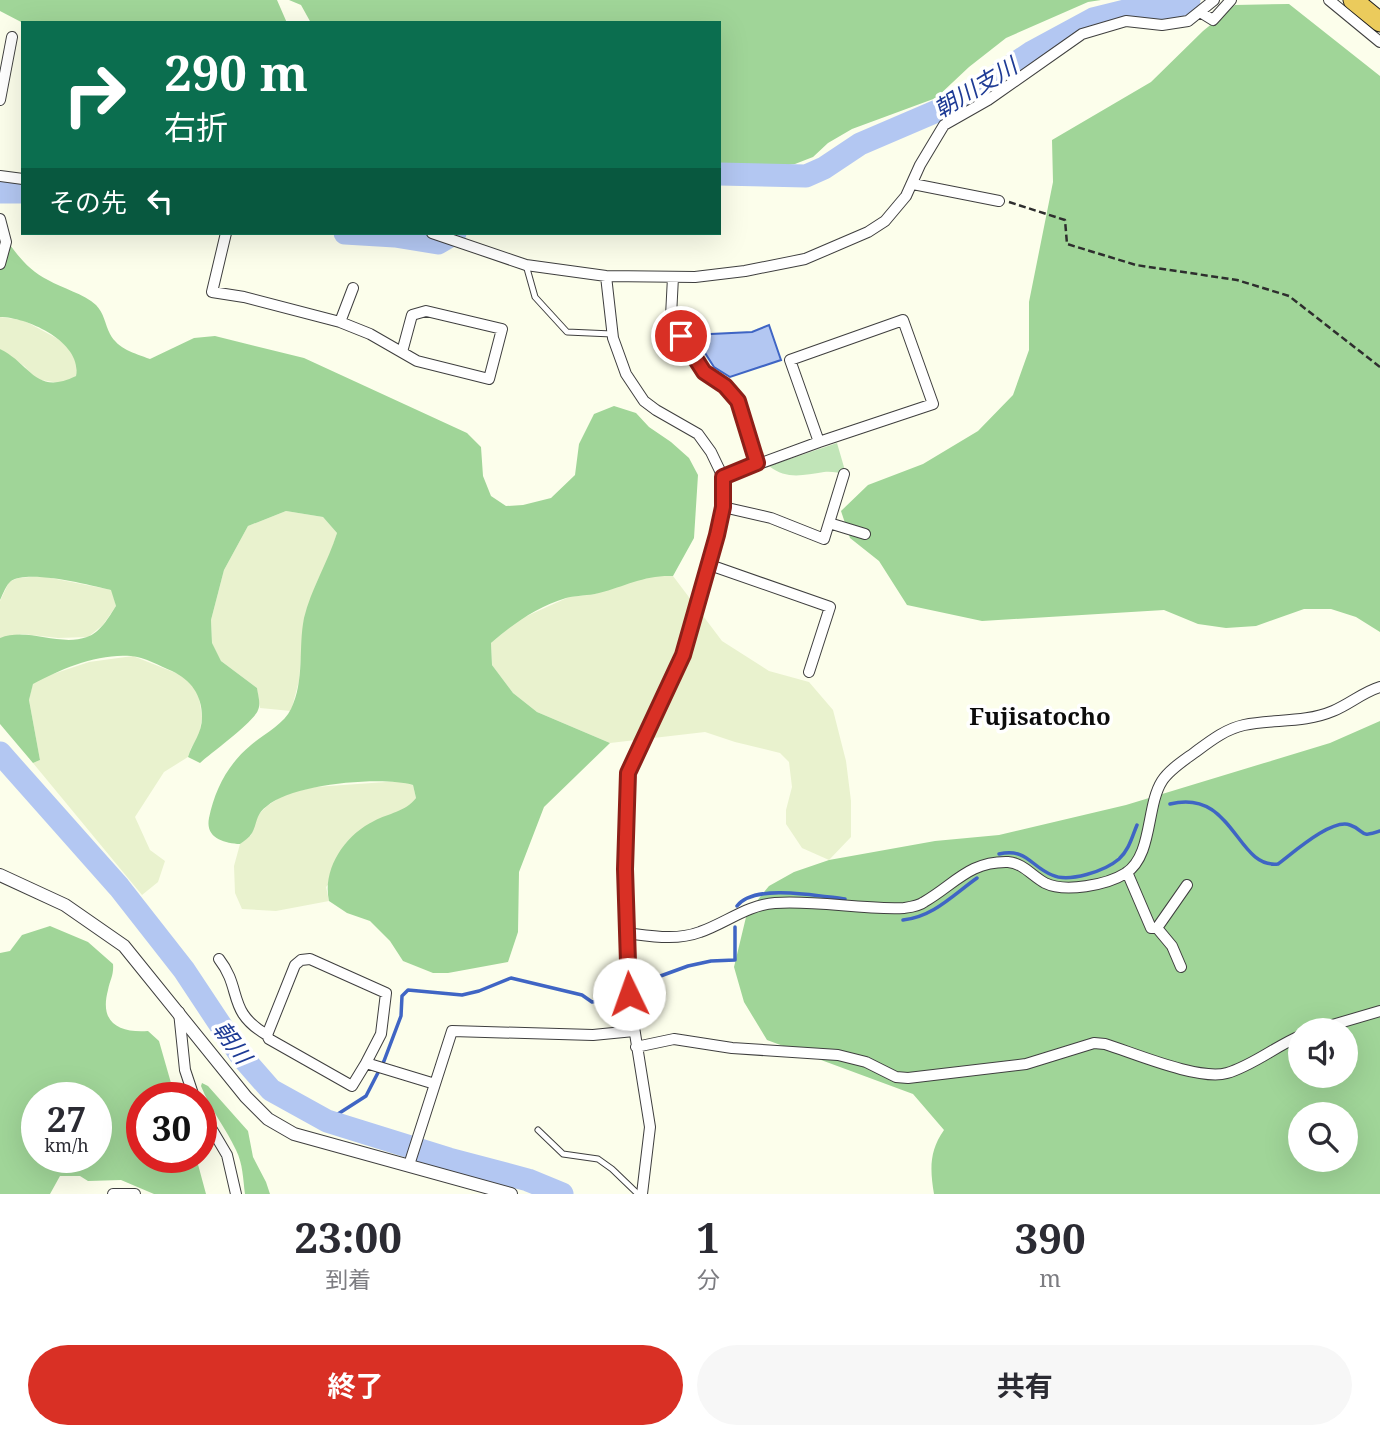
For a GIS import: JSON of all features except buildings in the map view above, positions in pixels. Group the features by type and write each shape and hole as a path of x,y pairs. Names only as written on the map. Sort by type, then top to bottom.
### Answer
{"highway":[{"path":"1353,0 1380,22"}],"street":[{"path":"440,235 526,265 607,276 673,277 745,271 805,258 869,232 885,221 913,184 920,165 944,125 982,104 1082,34 1126,21 1173,24 1188,21 1214,0"},
{"path":"1200,12 1213,20 1231,0"},
{"path":"1329,0 1380,42"},
{"path":"0,100 12,37"},
{"path":"0,176 21,179"},
{"path":"913,184 999,201"},
{"path":"0,219 6,242 0,264"},
{"path":"226,235 212,292 244,297 340,322 370,334 416,361 489,379 502,329 426,311 412,315 402,352"},
{"path":"459,242 468,235"},
{"path":"607,276 612,334 618,358 634,388 656,410 698,434 711,452 723,477 723,507 717,535 683,655 628,773 626,933 629,994 650,1127 640,1194"},
{"path":"673,277 671,316 675,327 704,372 725,386 738,401 757,463"},
{"path":"340,322 353,288"},
{"path":"723,477 933,404 903,320 790,360 818,442"},
{"path":"723,507 771,518 824,539 844,474"},
{"path":"829,523 865,534"},
{"path":"707,565 830,607 809,671"},
{"path":"626,933 682,937 701,932 754,906 775,903 904,908 922,904 963,873 979,866 1008,862 1020,865 1044,883 1061,889 1084,887 1127,873 1145,843 1156,795 1163,779 1185,759 1221,734 1243,725 1303,719 1333,711 1367,691 1380,687"},
{"path":"1127,873 1151,928 1157,929 1172,946 1181,967"},
{"path":"0,875 65,905 124,946 246,1097 268,1119 294,1134 411,1159 510,1194"},
{"path":"1157,929 1188,885"},
{"path":"219,959 228,971 240,1012 252,1027 267,1035 269,1040 352,1086 375,1065 386,993 310,959 301,960 295,965 267,1035"},
{"path":"1356,1018 1380,1011"},
{"path":"179,1012 185,1070 189,1082"},
{"path":"411,1159 452,1031 593,1035 634,1031"},
{"path":"636,1047 674,1040 732,1048 838,1055 866,1062 896,1077 908,1078 1026,1064 1094,1043 1204,1074 1226,1074 1288,1041"},
{"path":"375,1065 435,1084"},
{"path":"217,1138 227,1155 236,1194"},
{"path":"113,1194 135,1194"}],"lane":[{"path":"526,265 535,297 566,332 612,334"},
{"path":"538,1130 563,1154 598,1159 640,1194"}],"path":[{"path":"999,201 1006,200 1065,220 1067,244 1136,265 1237,280 1289,296 1380,367"}],"green space":[{"path":"0,0 277,0 286,21 21,22 0,11"},
{"path":"289,0 1101,0 1088,2 1006,38 936,98 852,129 828,143 813,157 795,164 769,168 721,165 721,21 310,21 301,5"},
{"path":"1289,4 1380,76 1380,632 1356,617 1331,609 1304,609 1256,626 1226,628 1198,624 1164,610 982,621 907,605 879,561 850,538 841,511 868,485 923,464 978,431 1013,395 1029,350 1029,302 1053,182 1052,140 1151,82 1203,31 1235,5"},
{"path":"0,230 15,252 40,276 96,305 113,339 132,352 150,359 194,338 215,336 304,358 467,433 481,447 483,476 491,496 506,506 551,498 575,475 579,444 594,414 614,406 636,413 649,427 689,458 698,475 694,538 673,576 644,579 599,593 555,602 526,616 491,643 492,665 513,693 537,712 610,743 544,807 519,872 518,932 508,962 448,973 433,973 403,961 390,941 370,921 347,913 329,901 329,877 345,844 363,827 412,803 416,798 413,785 399,782 360,782 296,792 279,798 263,809 252,833 240,844 222,841 210,830 212,807 229,769 243,752 284,719 295,698 300,675 304,618 337,533 323,517 286,511 248,526 224,570 211,620 212,643 221,661 257,688 259,705 249,722 200,763 188,757 202,723 198,695 179,675 136,657 119,656 93,660 67,668 33,684 29,700 40,760 33,763 0,724 0,638 11,635 66,640 87,637 100,628 116,606 111,590 45,577 11,581 0,600 0,349 34,376 51,382 76,376 76,364 71,353 51,334 25,322 0,317"},
{"path":"0,317 23,320 58,339 70,349 78,366 76,376 65,382 36,379 24,366 0,349"},
{"path":"837,443 846,474 827,472 789,475 769,466"},
{"path":"286,511 323,517 337,533 304,620 299,681 291,711 260,708 257,688 221,661 212,644 211,620 224,570 248,526"},
{"path":"655,575 673,576 722,641 769,671 809,682 833,710 846,761 851,801 851,837 829,860 802,848 786,824 786,810 792,787 789,762 780,753 705,732 610,743 537,712 513,693 492,665 491,643 518,620 569,597 595,594"},
{"path":"41,576 112,590 116,606 103,625 88,637 58,638 22,634 0,638 0,601 9,582 18,578"},
{"path":"133,656 181,675 193,685 199,697 202,717 199,736 188,757 164,772 135,817 150,850 165,861 158,882 142,895 33,763 40,760 29,700 33,683 47,676 89,662"},
{"path":"1380,721 1380,1194 934,1194 932,1161 944,1130 913,1094 767,1040 744,1002 734,967 747,913 769,886 794,872 829,860 935,841 999,835 1126,805 1330,743"},
{"path":"400,781 413,785 416,798 410,806 393,814 326,887 329,901 276,911 242,909 235,893 234,866 240,844 251,835 256,817 267,806 285,794 315,787"},
{"path":"50,926 88,942 113,964 106,1001 109,1018 120,1028 148,1031 159,1041 171,1082 126,1082 126,1173 200,1173 206,1194 154,1194 121,1180 88,1181 80,1176 60,1176 50,1194 0,1194 0,953 10,951 22,935"},
{"path":"217,1096 248,1131 253,1157 270,1194 245,1194 238,1155 217,1115"}],"water":[{"path":"769,325 781,360 730,377 714,367 705,353 699,355 691,335 752,332"}],"waterway":[{"name":"朝川支川","path":"721,174 806,176 824,168 860,144 958,102 1032,52 1093,19 1129,10 1170,11 1189,0"},
{"name":"朝川支川","path":"0,192 21,192"},
{"name":"朝川支川","path":"378,235 438,243 452,235"},
{"name":"朝川","path":"0,753 119,887 184,970 241,1056 271,1090 327,1121 449,1159 528,1180 562,1194"},
{"path":"1170,804 1191,802 1208,807 1221,817 1252,854 1264,862 1278,864 1323,831 1342,824 1355,827 1365,834 1380,831"},
{"path":"999,854 1016,853 1052,875 1077,877 1119,859 1128,847 1137,825"},
{"path":"903,920 933,910 977,878"},
{"path":"737,906 745,899 772,893 845,899"},
{"path":"327,1121 366,1096 384,1061 401,1016 402,996 408,990 462,995 511,978 582,995 592,1002 601,1001 622,990 688,966 735,960 735,927"}],"district":[{"name":"Fujisatocho","path":"1040,715"}],"route":[{"path":"629,994 625,869 628,773 683,655 717,535 723,507 723,477 757,463 738,401 725,386 704,372 681,336"}]}
